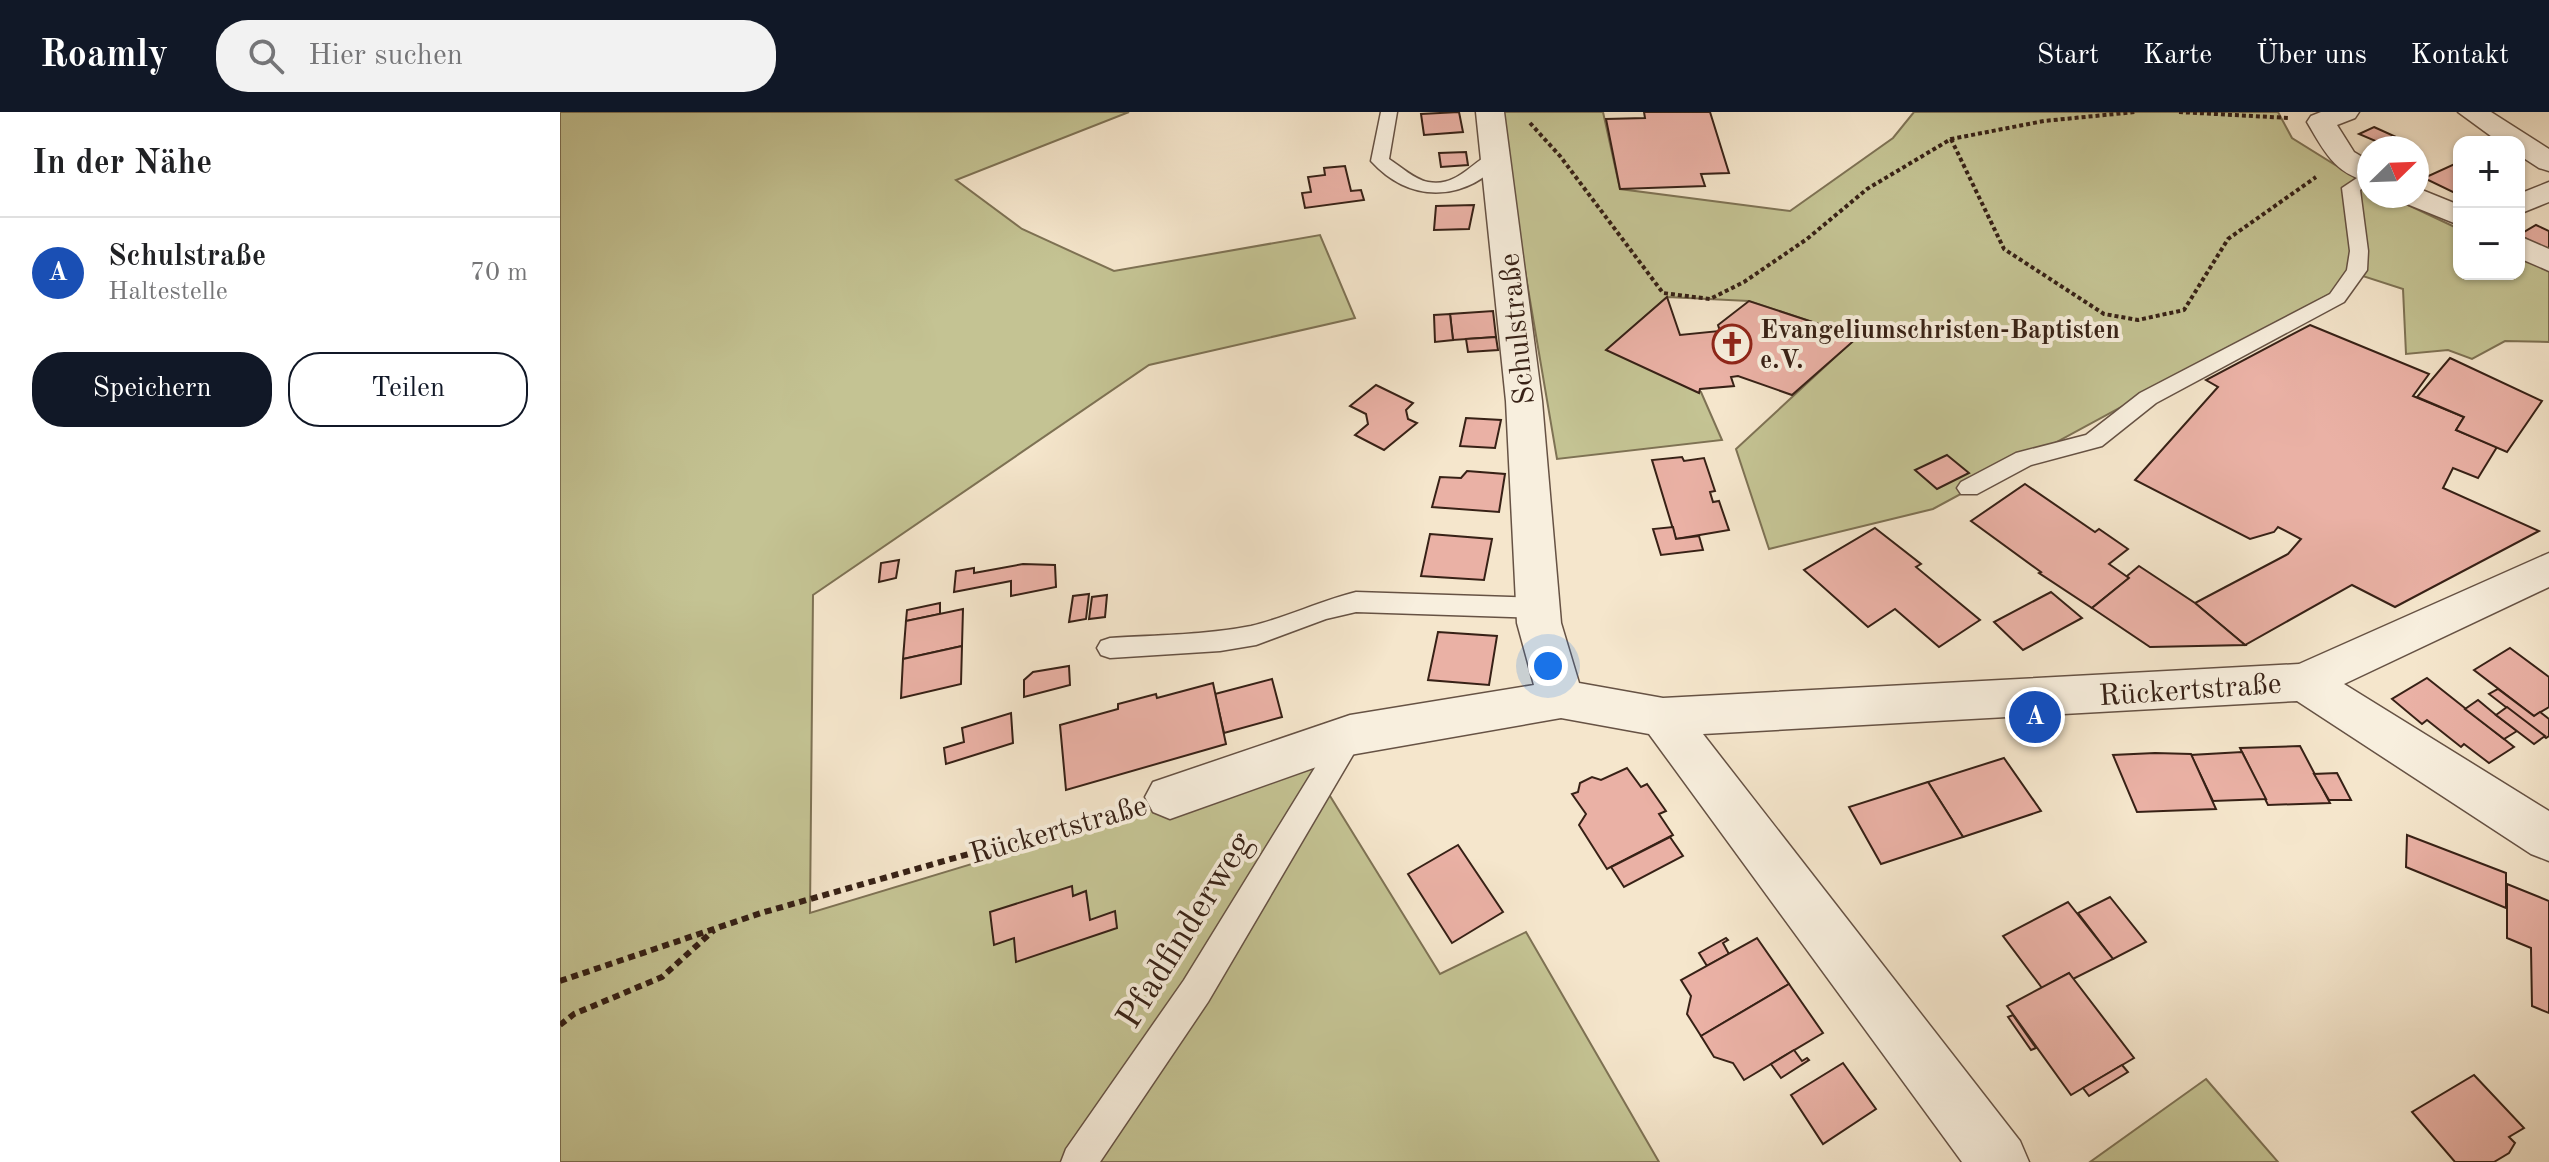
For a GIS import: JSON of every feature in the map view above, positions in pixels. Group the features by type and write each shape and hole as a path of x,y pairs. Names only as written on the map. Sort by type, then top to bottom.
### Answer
{"street":[{"path":"2472,112 2549,162"},
{"name":"Schulstraße","path":"1490,113 1524,401 1539,623 1561,699"},
{"path":"2333,115 2343,158 2357,167"},
{"path":"2525,202 2549,191"},
{"path":"2429,203 2453,213"},
{"path":"2525,249 2549,261"},
{"name":"Rückertstraße","path":"1663,717 2304,682 2549,569"},
{"path":"2304,682 2549,838"},
{"path":"1561,699 1663,717 1999,1162"},
{"name":"Rückertstraße","path":"1170,797 1350,735 1561,699"}],"lane":[{"path":"1389,112 1380,161 1423,188 1458,186 1497,157"},
{"path":"1969,488 2024,459 2094,441 2148,398 2337,298 2357,270 2359,251 2351,188 2357,183"},
{"path":"1110,648 1220,641 1256,635 1322,610 1356,602 1538,608"},
{"name":"Pfadfinderweg","path":"1079,1162 1196,991 1350,735"}],"path":[{"path":"1490,113 1525,117 1560,156 1663,293 1710,299 1744,282 1807,239 1867,189 1951,139 2044,121 2135,112"},
{"path":"2179,112 2333,115"},
{"path":"1951,139 2004,249 2104,314 2138,320 2184,310 2228,239 2343,158"},
{"name":"Rückertstraße","path":"560,981 719,926 1170,797"},
{"path":"560,1025 574,1014 662,977 719,926"}],"shaded area":[{"path":"560,112 1129,112 956,180 1022,229 1114,271 1320,235 1355,318 1149,365 813,595 810,913 1309,762 1440,974 1526,932 1659,1162 560,1162"},
{"path":"1498,112 1603,112 1620,189 1790,211 1893,138 1914,112 2278,112 2292,138 2357,179 2357,208 2414,208 2453,226 2453,280 2525,280 2525,260 2549,271 2549,342 2505,341 2472,359 2448,350 2406,354 2403,289 2363,276 1933,509 1769,549 1736,449 1857,337 1749,301 1667,297 1607,350 1701,392 1722,440 1557,459"},
{"path":"2206,1079 2278,1162 2090,1162"}],"building":[{"path":"1459,112 1463,132 1424,135 1421,114"},
{"path":"1644,112 1710,112 1729,173 1701,174 1705,186 1620,189 1606,119 1645,118"},
{"path":"2374,127 2394,136 2364,136 2359,134"},
{"path":"1466,152 1468,165 1441,167 1439,153"},
{"path":"2453,165 2453,192 2429,180 2429,176"},
{"path":"1345,166 1351,191 1361,190 1364,200 1305,208 1302,193 1311,192 1308,177 1325,175 1324,168"},
{"path":"1474,205 1469,229 1434,230 1436,206"},
{"path":"2536,225 2549,231 2549,251 2525,238 2525,231"},
{"name":"Evangeliumschristen-Baptisten e.V.","path":"1667,297 1680,335 1720,331 1718,325 1749,301 1858,337 1792,395 1738,376 1731,377 1734,386 1700,389 1699,393 1606,350"},
{"path":"1493,311 1496,337 1453,340 1450,314"},
{"path":"1450,314 1453,340 1435,342 1434,315"},
{"path":"2310,325 2429,374 2413,396 2464,417 2456,430 2497,447 2478,478 2453,468 2443,488 2539,531 2395,607 2352,585 2245,645 2195,603 2288,554 2301,539 2278,527 2274,532 2250,539 2135,480 2218,387 2206,380"},
{"path":"1496,337 1498,350 1468,352 1466,339"},
{"path":"2450,358 2542,401 2507,452 2456,430 2464,417 2417,397"},
{"path":"1376,385 1413,403 1406,410 1408,419 1417,423 1384,450 1355,435 1368,424 1366,414 1350,406"},
{"path":"1466,418 1501,420 1495,448 1460,446"},
{"path":"1947,455 1969,473 1937,489 1915,470"},
{"path":"1682,457 1684,461 1704,458 1715,491 1710,492 1713,502 1719,501 1729,530 1676,539 1652,460"},
{"path":"1467,471 1505,474 1499,512 1432,507 1440,477 1461,478"},
{"path":"2025,484 2095,532 2099,529 2128,549 2109,564 2129,578 2092,608 2039,573 1971,521"},
{"path":"1673,527 1676,539 1699,536 1703,550 1661,555 1653,529"},
{"path":"1875,528 1921,564 1916,567 1980,620 1939,647 1895,609 1868,627 1804,570"},
{"path":"1430,534 1492,539 1484,580 1421,576"},
{"path":"899,560 896,578 879,582 881,563"},
{"path":"1023,564 1055,565 1056,587 1011,596 1011,581 954,592 956,571 974,568 974,573"},
{"path":"2139,566 2195,603 2245,645 2150,647 2092,608"},
{"path":"2051,592 2082,618 2023,650 1994,622"},
{"path":"1089,594 1086,619 1069,622 1073,596"},
{"path":"1107,595 1105,617 1089,619 1092,597"},
{"path":"940,603 940,614 906,621 907,610"},
{"path":"963,609 962,646 903,659 906,621"},
{"path":"1438,632 1497,636 1489,685 1428,680"},
{"path":"962,646 961,684 901,698 903,659"},
{"path":"2510,648 2549,677 2549,707 2534,716 2474,670"},
{"path":"1069,666 1070,685 1024,697 1024,680 1033,672"},
{"path":"2427,678 2514,747 2489,763 2464,744 2461,747 2427,720 2422,724 2392,699"},
{"path":"1272,679 1282,717 1224,733 1215,694"},
{"path":"1213,683 1226,744 1066,790 1060,725 1118,709 1118,704 1156,694 1157,698"},
{"path":"2498,689 2534,716 2540,712 2549,719 2549,736 2546,738 2489,694"},
{"path":"2478,700 2517,731 2504,739 2465,709"},
{"path":"2507,707 2545,736 2534,744 2496,715"},
{"path":"1011,713 1013,743 946,764 944,748 964,742 962,728"},
{"path":"2300,746 2330,803 2268,805 2240,748"},
{"path":"2242,752 2266,799 2213,801 2191,755"},
{"path":"2191,754 2216,809 2137,812 2113,755"},
{"path":"2004,758 2041,811 1963,837 1928,782"},
{"path":"1627,768 1641,787 1647,784 1666,811 1659,814 1673,835 1607,869 1579,825 1586,814 1572,794 1578,792 1580,783 1592,777 1601,780"},
{"path":"2337,773 2351,800 2329,800 2314,774"},
{"path":"1928,782 1963,837 1881,864 1849,807"},
{"path":"2407,835 2506,873 2506,908 2406,867"},
{"path":"1670,837 1683,856 1624,887 1611,867"},
{"path":"1458,845 1503,912 1452,943 1408,874"},
{"path":"2507,884 2549,901 2549,1013 2532,1006 2531,948 2507,938"},
{"path":"1072,886 1073,896 1086,891 1090,920 1115,911 1117,928 1016,962 1014,938 994,945 990,912"},
{"path":"2110,897 2146,942 2113,959 2078,913"},
{"path":"2068,902 2113,959 2073,979 2069,973 2042,988 2003,936"},
{"path":"1726,938 1728,940 1723,943 1729,954 1707,966 1699,953"},
{"path":"1757,938 1789,984 1701,1036 1687,1014 1691,996 1681,980"},
{"path":"2069,973 2134,1058 2071,1095 2007,1006"},
{"path":"1789,984 1823,1033 1744,1080 1733,1063 1714,1057 1701,1036"},
{"path":"2013,1015 2036,1048 2031,1050 2008,1017"},
{"path":"1794,1050 1802,1061 1809,1060 1781,1078 1771,1064"},
{"path":"1843,1063 1876,1109 1823,1144 1791,1095"},
{"path":"2122,1065 2128,1072 2089,1096 2083,1088"},
{"path":"2474,1075 2524,1128 2509,1137 2515,1143 2509,1153 2494,1162 2455,1162 2412,1112"}],"place":[{"name":"Evangeliumschristen-Baptisten e.V.","path":"1732,344"},
{"name":"Schulstraße","path":"2035,717"}]}
